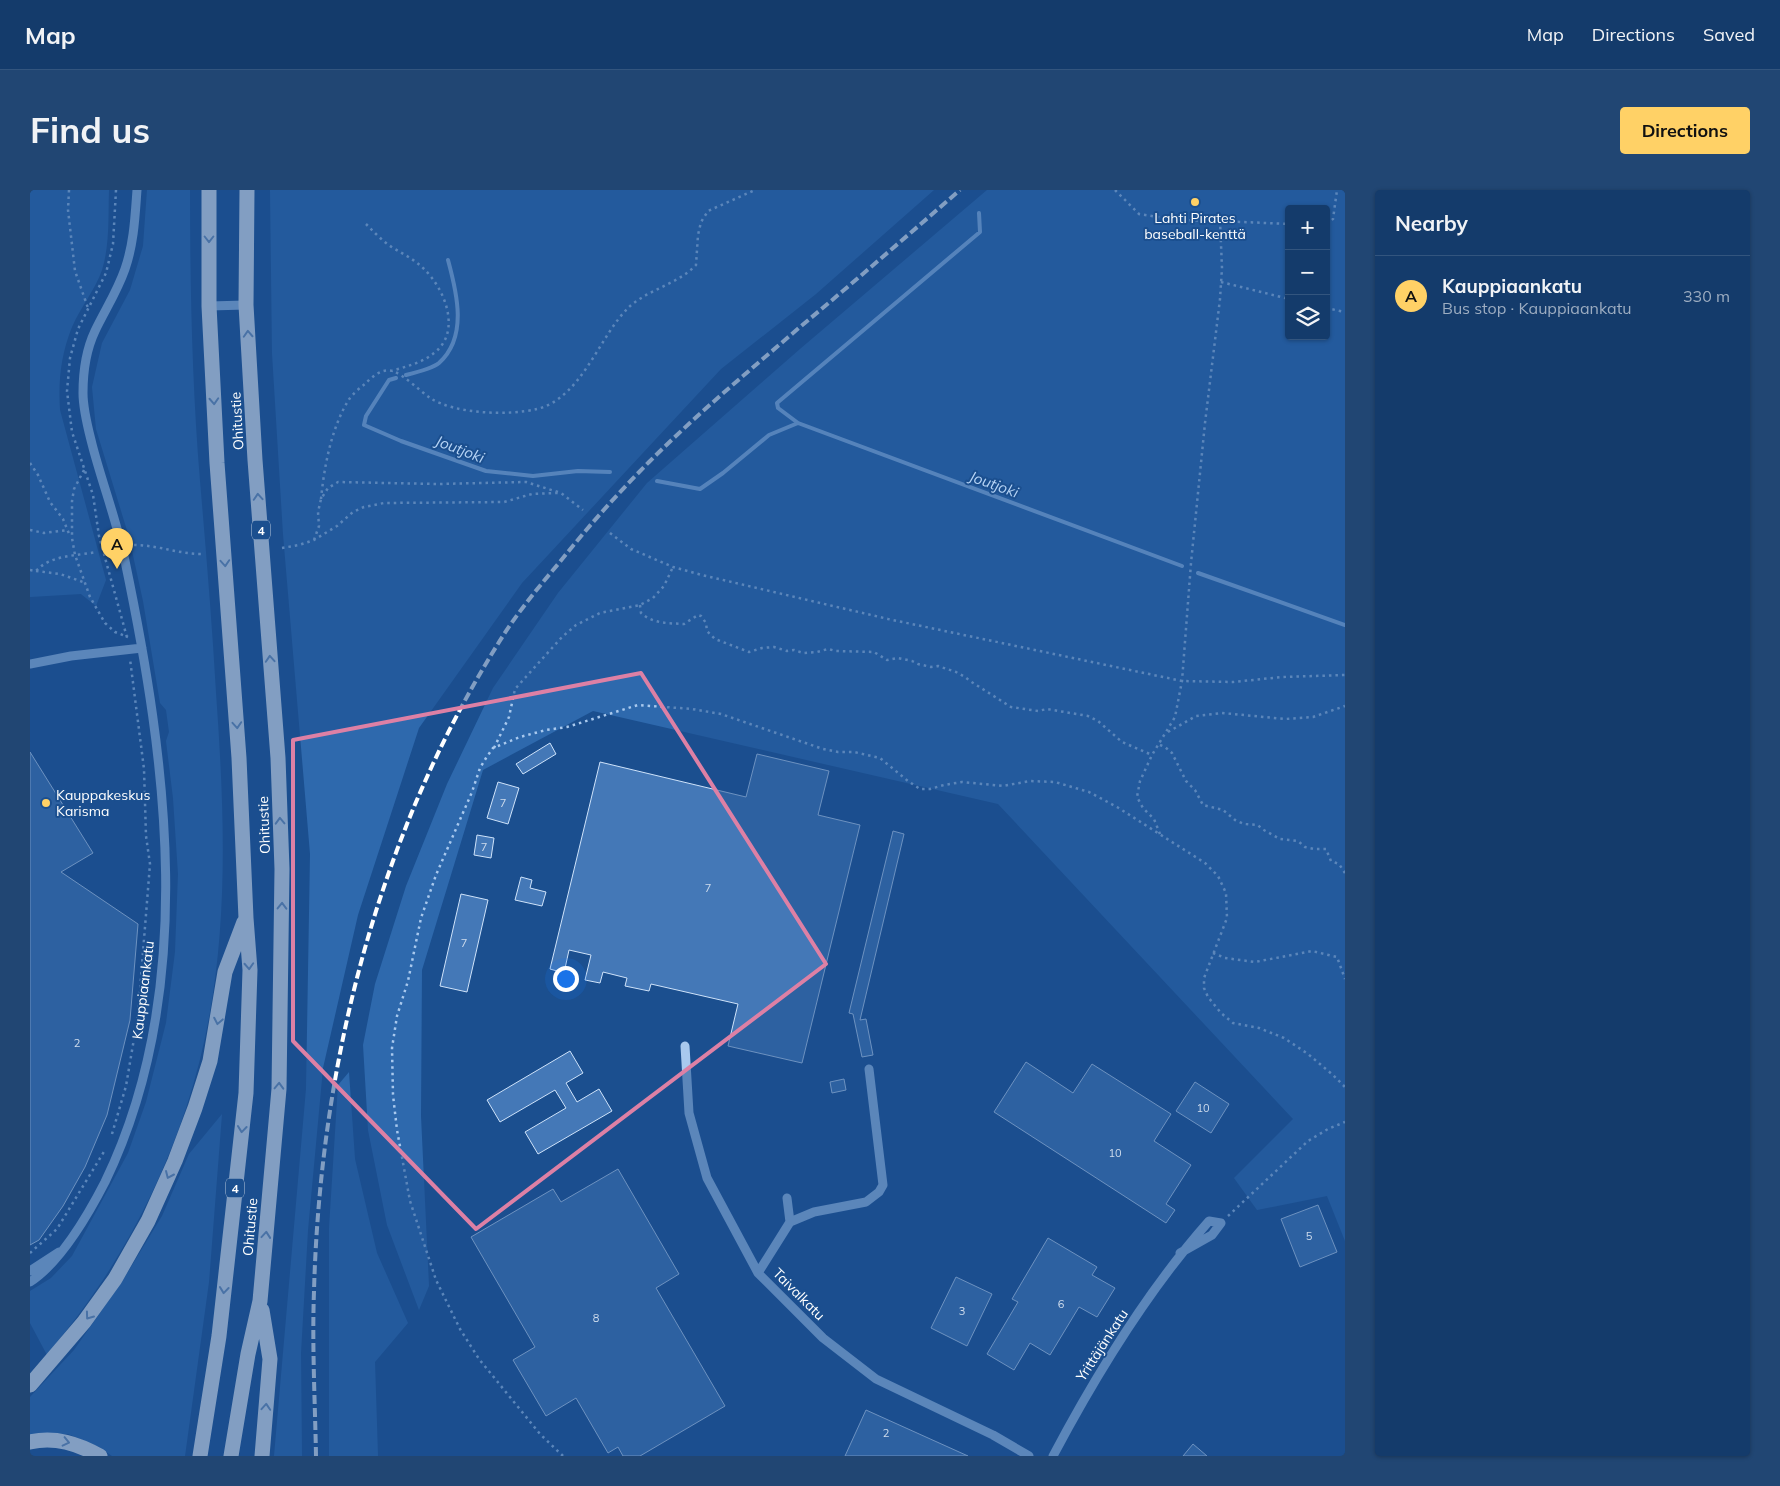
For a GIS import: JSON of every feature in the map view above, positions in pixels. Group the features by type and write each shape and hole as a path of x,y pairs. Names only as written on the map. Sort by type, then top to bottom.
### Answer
{"highway":[{"name":"Ohitustie","path":"200,1456 219,1336 246,1093 250,970 241,790 217,463 208,306 209,190"},
{"name":"Ohitustie","path":"231,1456 248,1354 260,1301 279,1089 282,870 278,758 255,460 246,305 247,190"},
{"path":"30,1385 84,1322 115,1279 148,1221 175,1161 198,1099 210,1061 225,972 246,918"},
{"path":"260,1301 270,1359 262,1456"},
{"path":"30,1442 64,1440 86,1448 100,1456"}],"street":[{"name":"Kauppiaankatu","path":"30,1282 49,1268 74,1237 116,1158 134,1111 146,1066 164,960 165,839 151,705 142,648 122,549 98,467 83,395 86,358 94,333 114,297 132,245 137,190"},
{"path":"208,306 246,305"},
{"path":"30,664 71,656 129,651 142,648"},
{"name":"Taivalkatu","path":"685,1046 689,1114 707,1178 758,1273 823,1338 876,1379 993,1435 1029,1456"},
{"path":"758,1273 790,1222 814,1212 866,1202 879,1192 882,1186 869,1069"},
{"path":"787,1198 790,1222"},
{"name":"Yrittäjänkatu","path":"1053,1456 1096,1379 1180,1253 1212,1235 1221,1223"},
{"name":"Kauppiaankatu","path":"30,1271 61,1251"}],"path":[{"path":"69,190 68,210 75,271 88,309"},
{"path":"111,1136 126,1086 138,1015 150,864 146,836 144,769 128,637 99,536 93,495 72,432 67,391 70,358 78,329 106,273 113,244 116,190"},
{"path":"392,371 431,399 455,408 483,412 512,412 537,409 550,405 572,386 630,307 649,294 688,273 696,265 698,235 701,222 708,211 755,190"},
{"path":"1115,190 1139,214 1177,220 1285,224"},
{"path":"1330,221 1333,219 1337,190"},
{"path":"1161,835 1154,819 1143,808 1137,797 1140,781 1152,755 1160,746 1176,717 1182,681 1192,554 1221,282 1220,221"},
{"path":"314,540 320,526 318,512 328,454 348,400 381,371 392,371 418,363 435,353 444,343 450,324 448,309 437,286 424,269 394,248 366,224"},
{"path":"1221,282 1285,298"},
{"path":"1330,309 1345,312"},
{"path":"30,463 38,475 50,502 63,519 72,538"},
{"path":"84,470 74,489 72,501 72,538 75,555 83,582 105,623 115,632 128,637"},
{"path":"321,499 328,488 338,482 438,484 526,482 560,493 583,510"},
{"path":"282,548 314,540 337,526 353,512 364,507 384,503 504,502 532,494 560,493"},
{"path":"30,530 44,533 68,530"},
{"path":"610,533 631,549 673,567 888,619 1182,681 1233,682 1282,677 1345,675"},
{"path":"134,545 150,545 190,554 202,554"},
{"path":"36,570 43,563 96,552"},
{"path":"563,1456 540,1434 479,1360 460,1329 436,1280 410,1201 397,1130 393,1095 392,1048 397,1016 408,981 421,918 436,875 462,816 480,768 509,717 515,689 562,637 576,625 600,613 640,605 653,598 664,586 673,567"},
{"path":"30,570 60,574 83,582"},
{"path":"640,605 640,613 652,622 684,624 698,615 701,616 706,623 707,631 715,639 749,652 774,647 803,653 828,649 874,652 887,660 898,658 923,666 938,666 956,672 1011,707 1038,711 1047,709 1088,716 1122,742 1152,755"},
{"path":"493,748 520,737 546,730 567,728 638,705 692,708 722,714 823,749 867,754 880,758 908,781 920,788 930,789 962,782 1003,786 1030,781 1055,782 1088,792 1117,807 1161,835 1204,863 1218,876 1226,893 1227,918 1204,978 1204,988 1208,997 1221,1013 1233,1023 1259,1028 1284,1038 1308,1054 1345,1087"},
{"path":"1167,733 1196,716 1222,713 1285,719 1303,718 1313,717 1345,706"},
{"path":"1160,746 1165,747 1172,753 1186,781 1195,790 1203,805 1208,807 1215,806 1235,820 1244,824 1258,825 1280,839 1298,841 1305,847 1314,850 1326,850 1331,861 1339,864 1345,873"},
{"path":"1213,953 1225,958 1255,962 1312,951 1338,957 1345,978"},
{"path":"1221,1223 1308,1141 1328,1129 1345,1122"},
{"path":"30,1253 57,1229 90,1178 108,1145"}],"highlighted area":[{"path":"641,673 826,964 476,1229 293,1041 293,740"}],"shaded area":[{"path":"30,190 109,190 105,260 92,292 75,320 68,337 61,368 59,389 60,410 106,580 96,606 81,594 30,597"},
{"path":"147,190 190,190 193,372 213,640 222,798 222,902 218,954 211,1006 201,1057 186,1108 167,1160 130,1236 84,1307 47,1355 30,1323 30,1291 51,1278 72,1256 128,1153 146,1102 166,1023 175,952 178,874 173,798 166,741 169,732 166,710 160,703 143,601 129,537 96,429 92,387 102,343 130,290 143,246"},
{"path":"270,190 934,190 816,294 721,369 522,583 419,728 358,915 323,1068 308,1230 301,1353 302,1456 274,1456 306,1089 310,854 283,534 272,353"},
{"path":"987,190 1345,190 1345,1241 1327,1196 1257,1210 1234,1178 1293,1119 998,804 593,711 483,770 422,970 421,1116 429,1286 419,1310 387,1225 368,1130 363,1045 375,984 406,886 447,784 493,688 558,593 647,483 800,349"},
{"path":"349,1072 355,1159 377,1253 408,1323 375,1362 378,1456 329,1456 329,1228 338,1085"},
{"path":"222,1114 209,1282 185,1456 112,1456 99,1447 68,1434 30,1435 30,1397 74,1350 123,1280 162,1216 189,1154"}],"building":[{"path":"550,743 556,754 523,774 516,764"},
{"path":"30,752 93,853 61,872 138,924 130,1020 107,1115 85,1167 63,1206 39,1240 30,1245"},
{"path":"757,754 829,771 818,815 860,825 802,1063 728,1046 738,1004 651,984 649,991 625,986 627,978 603,972 600,983 585,980 591,955 569,950 564,973 550,969 600,762 746,797"},
{"path":"498,782 519,788 508,824 487,818"},
{"path":"893,831 904,834 860,1020 866,1019 873,1055 862,1057 853,1014 849,1013"},
{"path":"477,835 494,838 491,858 474,855"},
{"path":"521,877 532,880 530,888 546,892 542,906 515,900"},
{"path":"461,894 488,900 467,992 440,986"},
{"path":"570,1051 583,1073 566,1083 577,1102 599,1089 612,1111 538,1154 525,1132 566,1108 555,1090 500,1122 487,1100"},
{"path":"1026,1062 1073,1093 1092,1064 1171,1114 1154,1141 1191,1165 1166,1204 1175,1210 1166,1223 994,1112"},
{"path":"844,1079 846,1090 832,1093 830,1082"},
{"path":"1195,1082 1229,1104 1211,1133 1176,1111"},
{"path":"618,1169 679,1274 656,1288 725,1406 640,1456 623,1456 618,1447 608,1453 576,1398 546,1416 513,1360 535,1347 471,1237 553,1189 561,1202"},
{"path":"1318,1205 1337,1252 1300,1267 1281,1219"},
{"path":"1048,1238 1097,1267 1092,1275 1115,1288 1097,1317 1079,1307 1050,1355 1030,1343 1014,1370 987,1354 1018,1302 1012,1299"},
{"path":"956,1277 992,1294 967,1346 931,1328"},
{"path":"866,1410 968,1456 845,1456"},
{"path":"1193,1444 1207,1456 1183,1456"}],"waterway":[{"name":"Joutjoki","path":"979,213 980,232 777,403 778,408 798,423 1182,566"},
{"path":"406,375 439,363 454,341 457,328 457,300 448,260"},
{"name":"Joutjoki","path":"396,378 389,380 366,416 364,425 401,441 486,471 533,476 578,471 610,472"},
{"name":"Joutjoki","path":"657,481 700,489 723,473 769,435 798,423"},
{"name":"Joutjoki","path":"1198,573 1345,625"}],"railway":[{"path":"316,1456 313,1312 319,1207 328,1122 343,1039 363,957 388,876 418,797 454,721 496,647 518,614 580,537 625,486 667,444 723,393 960,190"}],"place":[{"name":"Lahti Pirates baseball-kenttä","path":"1195,202"},
{"name":"Kauppiaankatu","path":"117,569"},
{"name":"Kauppakeskus Karisma","path":"46,803"}]}
